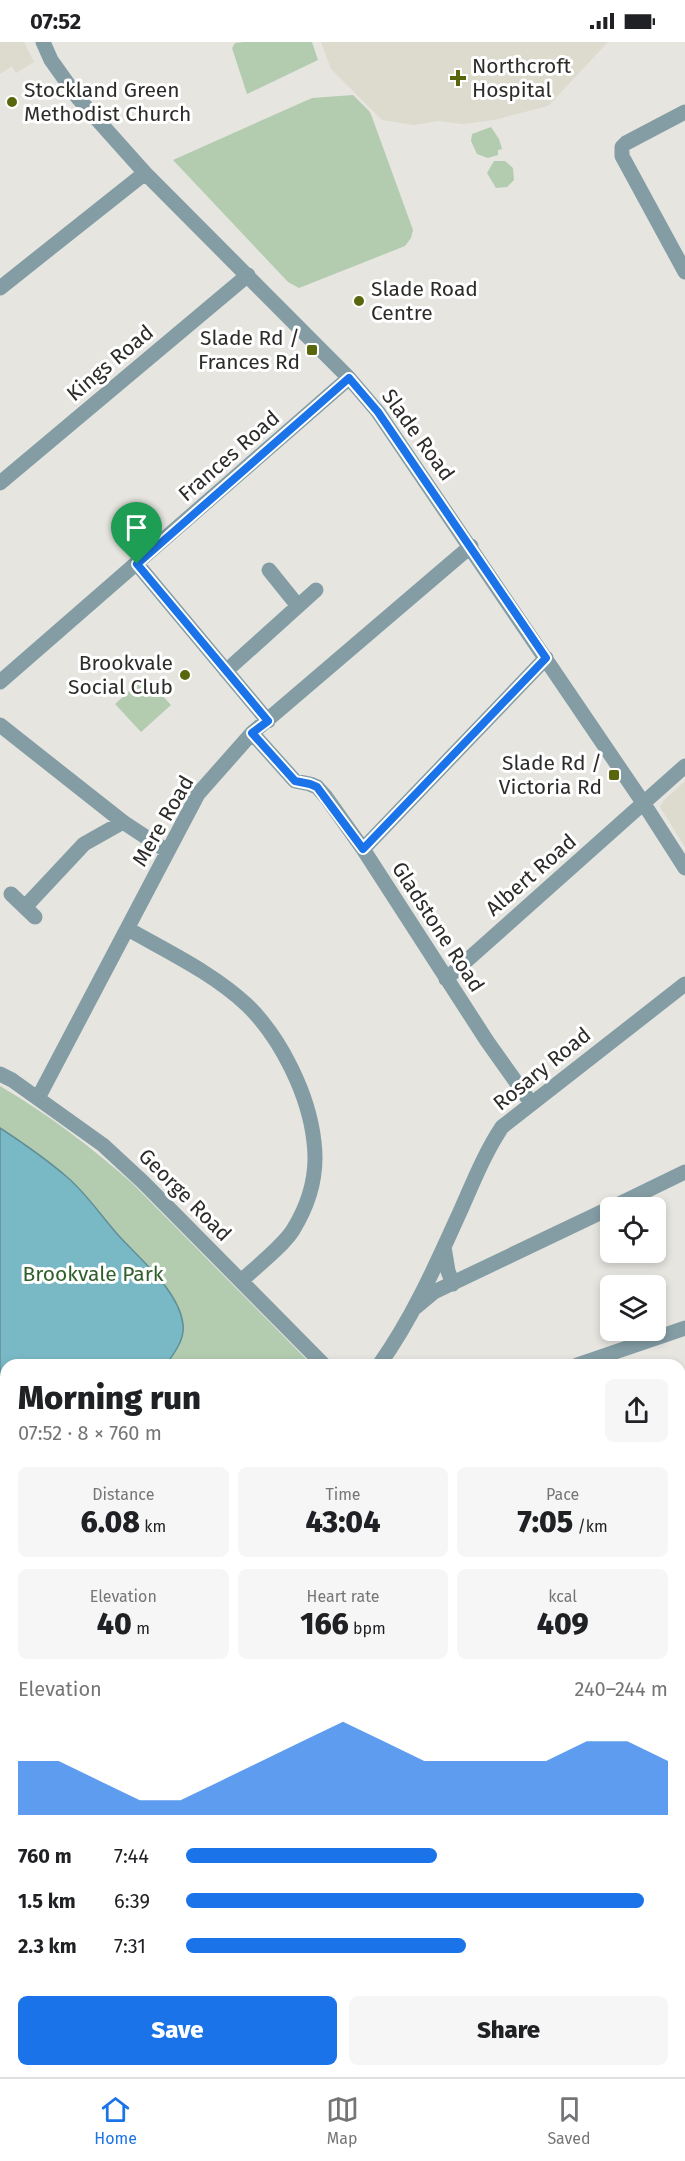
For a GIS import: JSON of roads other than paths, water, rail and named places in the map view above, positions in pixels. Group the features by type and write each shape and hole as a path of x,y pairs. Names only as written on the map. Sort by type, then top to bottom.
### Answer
{"street":[{"name":"Slade Road","path":"43,42 51,60 78,98 145,173 349,378 378,412 471,546 685,868"},
{"path":"685,112 626,143 621,152 685,272"},
{"path":"0,288 145,173"},
{"name":"Kings Road","path":"0,483 248,275"},
{"name":"Frances Road","path":"0,682 349,378"},
{"name":"Mere Road","path":"38,1098 198,794 252,733 471,546"},
{"path":"137,564 268,721"},
{"path":"269,570 298,606"},
{"path":"226,671 316,590"},
{"path":"363,849 546,658"},
{"path":"0,725 123,822 167,850"},
{"name":"Gladstone Road","path":"252,733 295,781 317,787 363,849 487,1041 531,1103"},
{"name":"Albert Road","path":"446,979 685,766"},
{"path":"11,894 30,912 84,844 123,822"},
{"path":"128,929 206,974 246,1005 278,1044 302,1095 314,1143 311,1191 292,1233 242,1281"},
{"name":"Rosary Road","path":"383,1359 412,1310 444,1247 490,1145 502,1127 685,984"},
{"name":"George Road","path":"0,1074 38,1098 103,1145 164,1201 318,1359"},
{"path":"634,1197 685,1172"},
{"path":"412,1310 434,1292 600,1213"},
{"path":"444,1247 453,1284"},
{"path":"595,1359 685,1328"}],"water":[{"path":"0,1128 51,1164 81,1191 167,1288 180,1312 183,1330 178,1346 170,1359 0,1359"}],"place":[{"name":"Northcroft Hospital","path":"458,78"},
{"name":"Stockland Green Methodist Church","path":"12,102"},
{"name":"Slade Road Centre","path":"359,301"},
{"name":"Slade Rd / Frances Rd","path":"312,350"},
{"name":"Brookvale Social Club","path":"185,675"},
{"name":"Slade Rd / Victoria Rd","path":"614,775"}],"park label":[{"name":"Brookvale Park","path":"93,1274"}]}
